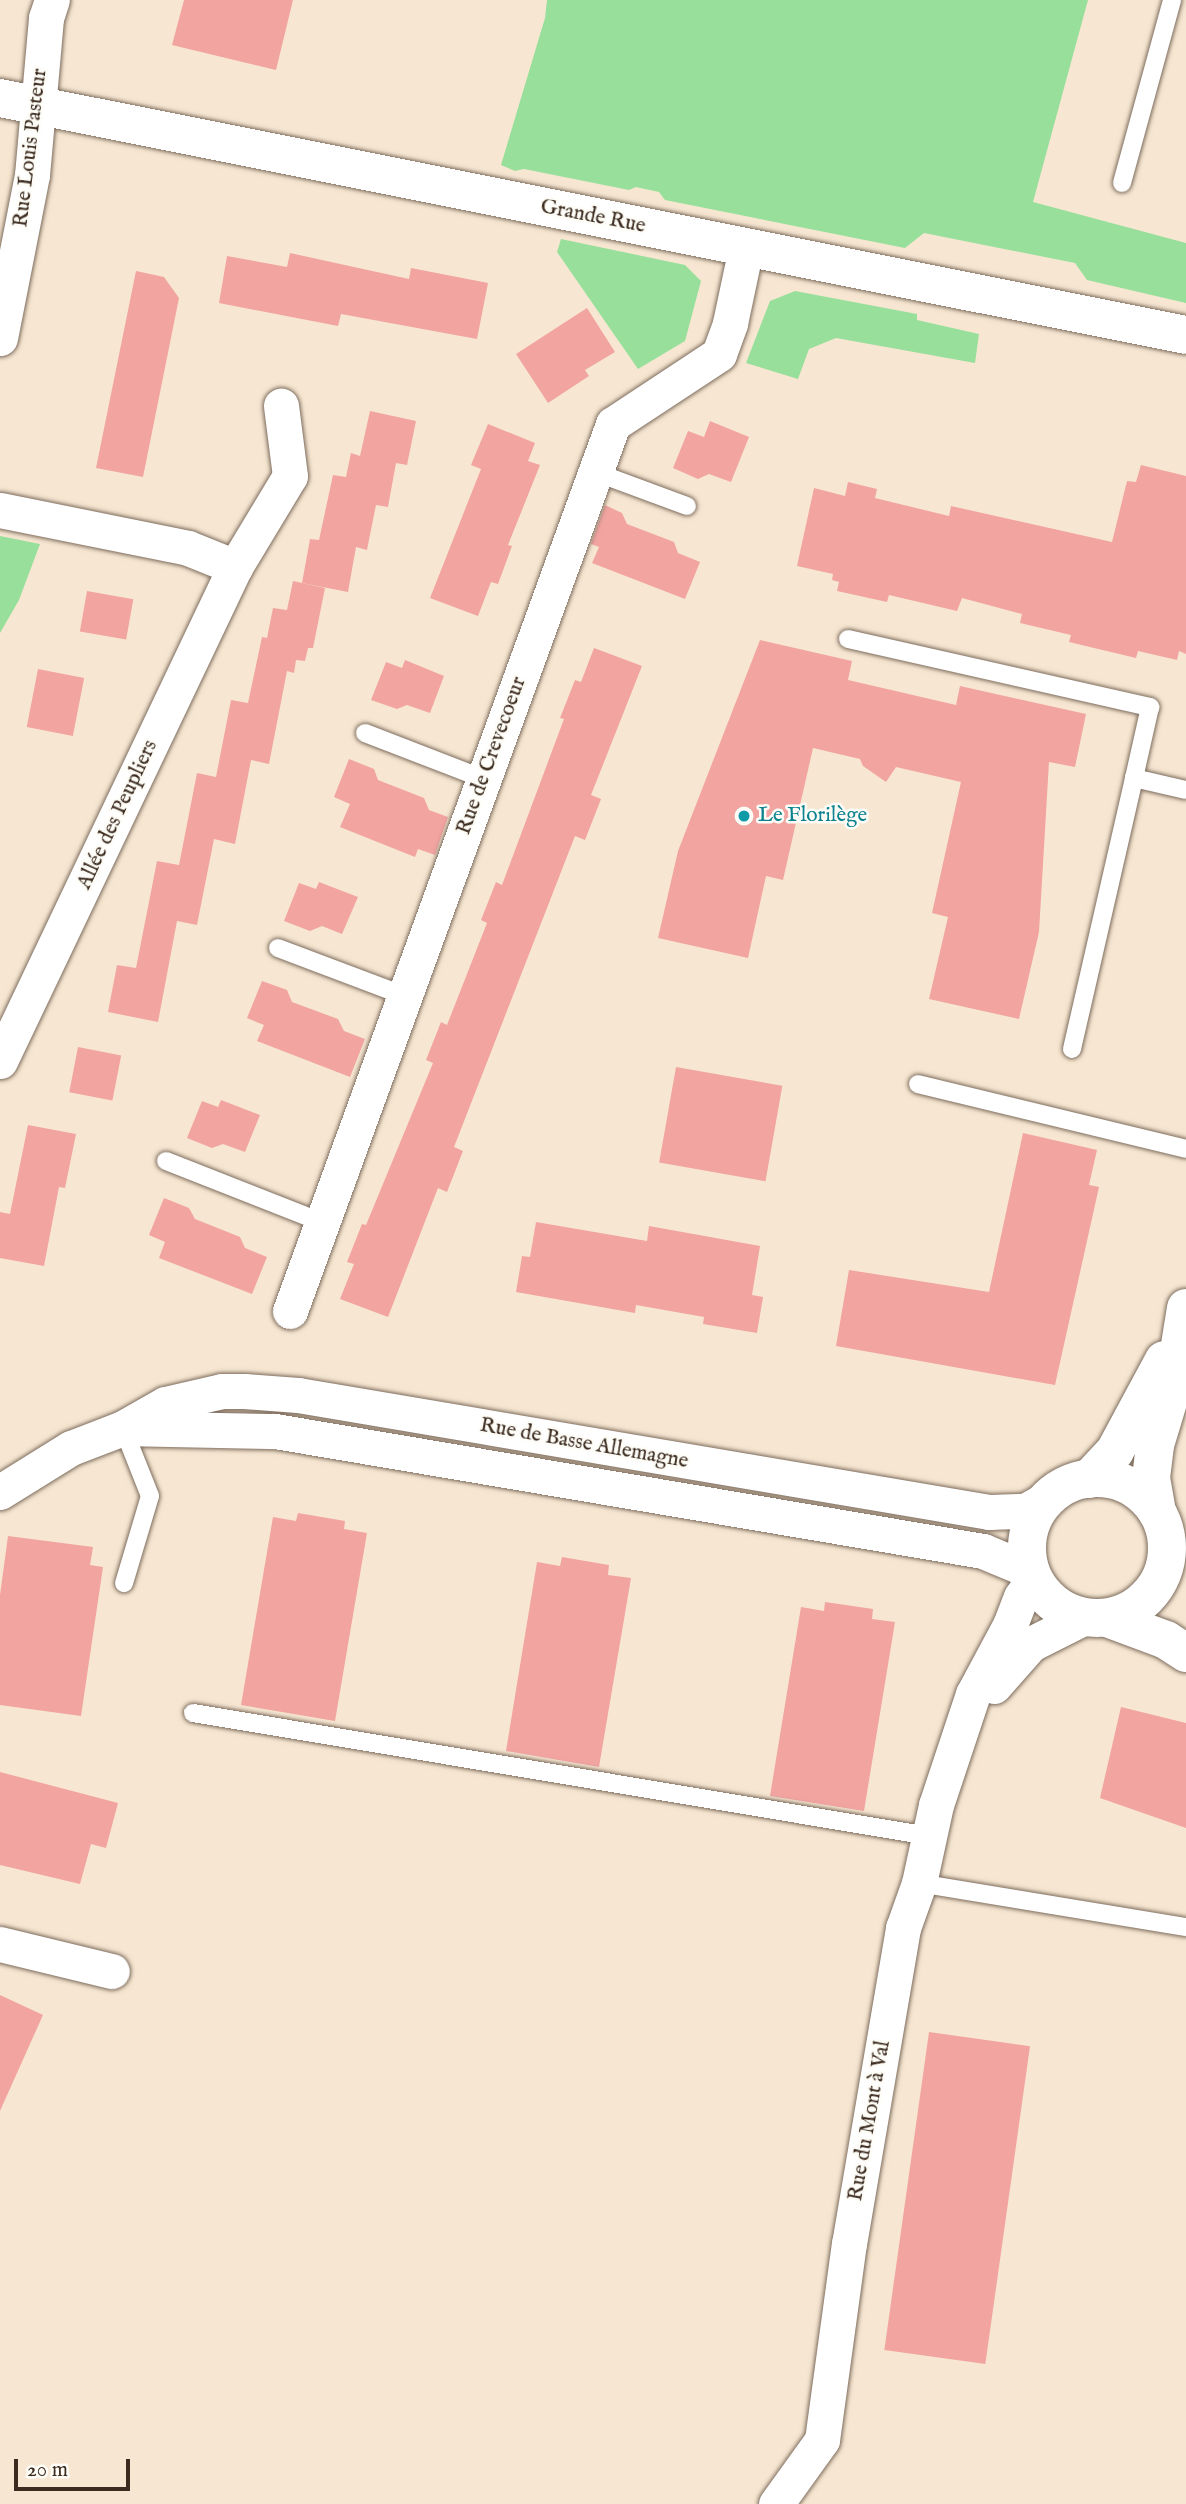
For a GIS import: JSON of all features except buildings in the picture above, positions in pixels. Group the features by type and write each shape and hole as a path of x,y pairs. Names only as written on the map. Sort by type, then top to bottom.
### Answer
{"street":[{"name":"Rue Louis Pasteur","path":"0,338 32,175 46,18 52,0"},
{"name":"Grande Rue","path":"0,98 1186,335"},
{"name":"Rue de Crevecoeur","path":"290,1311 613,424 719,354 730,323 746,248"},
{"name":"Allée des Peupliers","path":"0,1061 235,567 290,476 281,406"},
{"path":"0,510 188,548 235,567"},
{"path":"1089,1479 1115,1451 1184,1316"},
{"path":"1096,1617 1135,1606 1157,1585 1165,1566 1162,1529 1151,1478 1153,1456 1174,1382 1184,1316"},
{"name":"Rue de Basse Allemagne","path":"0,1492 71,1448 122,1427 165,1404 222,1391 244,1391 298,1395 989,1512 1025,1511 1048,1499"},
{"name":"Rue de Basse Allemagne","path":"122,1427 275,1431 983,1551 1032,1575"},
{"path":"1186,1594 1162,1529 1144,1497 1128,1486 1109,1480 1089,1479 1067,1485 1048,1499 1036,1514 1029,1533 1027,1552 1032,1575 1052,1602 1166,1640 1186,1653"},
{"name":"Rue du Mont à Val","path":"776,2504 822,2440 849,2244 903,1928 919,1883 936,1805 973,1694 1010,1625 1032,1575"},
{"name":"Rue du Mont à Val","path":"961,1731 1031,1644 1096,1617"},
{"path":"0,1944 111,1971"}],"lane":[{"path":"1122,183 1172,0"},
{"path":"595,472 687,506"},
{"path":"848,639 1150,708 1072,1049"},
{"path":"365,733 484,779"},
{"path":"1134,778 1186,790"},
{"path":"278,948 405,996"},
{"path":"918,1084 1186,1149"},
{"path":"166,1161 323,1223"},
{"path":"122,1427 150,1496 124,1583"},
{"path":"193,1713 929,1836"},
{"path":"919,1883 1186,1927"}],"green space":[{"path":"547,0 1088,0 1033,202 1186,243 1186,303 1087,280 1075,263 924,233 905,248 665,200 659,192 636,187 629,190 524,169 515,171 501,165 545,18"},
{"path":"561,239 685,265 701,281 685,341 638,369 557,252"},
{"path":"795,291 917,314 917,320 979,334 975,363 836,338 809,349 798,379 746,363 770,301"},
{"path":"0,536 40,544 19,600 0,633"}],"place":[{"name":"Le Florilège","path":"744,816"}]}
